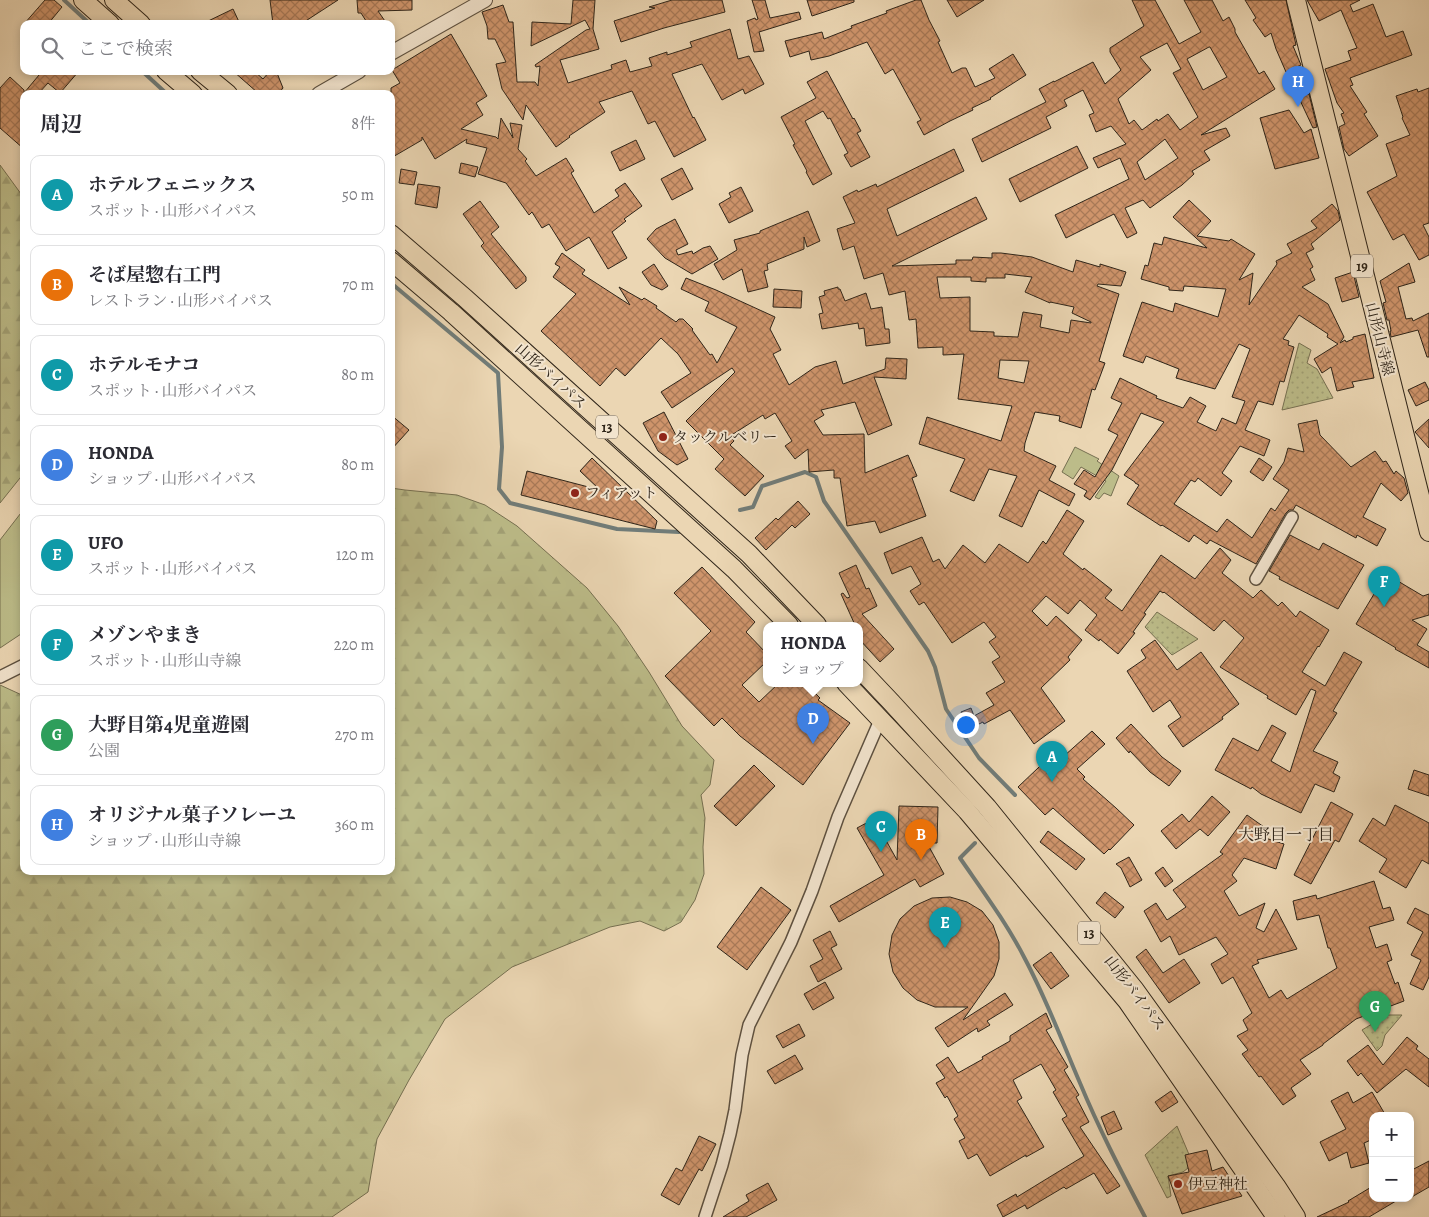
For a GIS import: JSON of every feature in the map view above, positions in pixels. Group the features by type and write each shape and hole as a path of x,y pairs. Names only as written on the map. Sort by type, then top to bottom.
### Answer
{"main road":[{"path":"83,0 106,20"},
{"path":"114,0 137,20"},
{"name":"山形山寺線","path":"1296,0 1429,532"},
{"path":"171,75 188,90"},
{"path":"205,75 223,90"},
{"name":"山形バイパス","path":"395,238 748,554 815,622"},
{"name":"山形バイパス","path":"395,264 451,312 734,569 787,622"},
{"name":"山形バイパス","path":"863,672 987,807 1135,990 1276,1186 1296,1217"},
{"name":"山形バイパス","path":"850,687 967,811 1127,1001 1276,1217"},
{"path":"1246,1174 1271,1217"}],"street":[{"path":"395,51 485,0"},
{"path":"326,90 352,75"},
{"path":"1256,579 1292,517"},
{"path":"0,677 20,668"},
{"path":"705,1217 730,1134 742,1054 749,1025 773,974 791,942 812,891 838,817 881,718"}],"green space":[{"path":"0,165 20,192 20,478 0,503"},
{"path":"1299,343 1311,350 1307,363 1317,369 1333,398 1282,410"},
{"path":"1075,447 1099,459 1097,461 1119,476 1111,496 1104,493 1099,499 1095,497 1106,481 1081,467 1073,479 1062,472"},
{"path":"395,489 457,495 485,505 517,526 587,588 618,626 682,726 714,760 710,785 701,795 705,818 704,874 695,900 681,922 664,931 640,921 610,927 512,967 445,1019 377,1139 368,1192 332,1217 0,1217 0,685 20,694 20,875 395,875"},
{"path":"20,514 20,635 0,648 0,540"},
{"path":"1157,612 1198,639 1172,655 1145,627"},
{"path":"1387,1015 1402,1015 1385,1035 1382,1046 1377,1051 1362,1030"},
{"path":"1177,1126 1193,1164 1183,1172 1168,1176 1171,1196 1167,1198 1145,1155"}],"building":[{"path":"45,0 54,0 62,7 51,20 28,20"},
{"path":"270,0 338,0 307,20 272,20"},
{"path":"357,0 412,0 412,10 378,11 384,20 365,20 361,13 358,13"},
{"path":"573,0 595,0 593,29 599,49 560,60 568,83 612,69 611,65 626,60 630,72 652,66 649,58 667,52 667,55 692,47 690,42 730,29 738,59 749,56 764,84 745,94 743,89 722,100 702,64 672,74 706,140 674,157 655,121 648,124 632,91 599,102 605,112 556,147 526,105 523,120 502,89 496,64 506,62 495,39 488,39 487,26 482,12 503,5 509,22 513,22 517,82 535,82 538,86 540,66 536,67 535,65 590,29 585,20 531,46 532,22 571,24"},
{"path":"672,0 722,0 725,12 664,28 621,42 614,21 655,8 649,7"},
{"path":"752,0 765,0 770,18 799,12 801,19 759,32 764,51 754,52 747,21 755,18 756,20 758,19"},
{"path":"807,0 854,0 854,2 812,16"},
{"path":"921,0 952,73 966,68 975,87 995,78 989,69 1013,54 1026,75 991,99 972,108 973,110 924,135 917,122 921,120 893,69 885,74 867,42 829,56 811,60 809,51 790,57 785,41 822,32 824,39 852,28 851,26 887,13 886,11"},
{"path":"947,0 984,0 957,17"},
{"path":"1132,0 1155,0 1179,44 1201,32 1184,0 1212,0 1223,21 1229,17 1235,32 1259,74 1264,71 1275,89 1201,135 1226,128 1230,136 1204,151 1210,160 1192,171 1194,174 1182,185 1150,208 1143,200 1125,208 1137,233 1127,238 1114,214 1066,238 1055,215 1129,179 1120,158 1098,168 1093,158 1126,144 1111,126 1096,132 1089,115 1094,113 1083,90 1064,100 1067,106 1046,117 1051,128 982,162 972,139 1046,102 1039,89 1093,62 1105,84 1121,70 1110,52 1110,48 1144,26","holes":["1167,43 1181,69 1173,73 1198,117 1180,130 1168,114 1158,121 1157,119 1142,130 1134,120 1129,124 1118,99 1151,70 1140,57","1209,47 1227,77 1203,90 1187,59","1165,139 1178,158 1145,180 1137,162"]},
{"path":"1245,0 1286,0 1296,45 1293,46 1301,65 1286,72 1271,33 1265,37 1253,20 1256,18"},
{"path":"1307,0 1360,0 1350,5 1353,12 1373,4 1386,37 1403,31 1412,55 1350,78 1353,85 1350,86 1367,112 1364,114 1378,136 1349,156 1344,149 1339,127 1345,124 1341,114 1344,113 1337,103 1325,69 1351,60 1348,51 1357,48 1341,10 1319,21"},
{"path":"233,9 238,20 210,20"},
{"path":"451,34 487,96 476,103 483,115 461,129 498,139 501,118 513,138 510,123 522,125 518,149 527,159 525,161 536,176 566,158 574,171 571,173 594,213 619,196 615,190 625,183 642,206 624,219 626,221 612,232 627,258 608,269 589,237 566,251 549,224 542,228 532,212 529,215 506,183 478,174 487,148 466,143 467,139 435,159 422,137 422,140 395,156 395,90 391,90 391,88 400,83 395,75 395,68"},
{"path":"827,71 861,131 857,133 870,157 851,167 844,155 848,153 830,118 828,119 823,111 805,121 832,174 813,185 781,117 816,98 807,82"},
{"path":"39,75 76,75 63,90 56,90 48,83 42,90 26,90"},
{"path":"238,75 258,75 263,79 266,75 278,75 283,88 281,90 255,90"},
{"path":"10,77 24,90 20,90 20,146 0,128 0,88"},
{"path":"1429,88 1429,223 1423,225 1429,237 1429,255 1419,260 1404,234 1393,240 1367,192 1397,176 1386,144 1410,135 1402,118 1396,96 1417,89 1418,92"},
{"path":"1309,94 1317,127 1313,128 1298,96"},
{"path":"1289,110 1304,133 1311,129 1319,158 1275,169 1260,118"},
{"path":"636,140 645,159 620,171 611,152"},
{"path":"1077,146 1088,168 1020,202 1009,179"},
{"path":"954,149 964,171 887,209 897,236 976,197 987,219 892,266 956,264 956,260 972,260 973,257 992,258 992,253 1001,253 1032,257 1073,272 1076,260 1100,267 1100,264 1126,272 1121,286 1098,284 1097,286 1119,294 1099,361 1105,363 1095,390 1092,389 1081,428 1059,421 1060,416 1035,412 1025,443 1024,451 1056,466 1049,480 1075,494 1069,506 1039,490 1022,527 999,516 1017,476 989,469 974,501 950,491 965,459 919,444 927,417 1001,441 1012,406 958,399 964,354 943,355 943,347 918,348 916,319 909,320 905,291 889,295 883,273 864,279 854,246 843,250 837,229 855,223 843,197 876,184 877,187","holes":["1005,274 1032,277 1025,292 1050,303 1074,307 1072,313 1091,323 1071,320 1069,333 1040,327 1042,315 1023,312 1018,337 994,336 994,332 970,331 970,297 940,298 937,277 971,277 971,281 986,282 986,278 1005,278","1000,360 1029,361 1024,383 998,378"]},
{"path":"461,163 478,167 475,177 459,173"},
{"path":"682,168 693,189 672,200 661,179"},
{"path":"401,169 417,172 414,185 399,183"},
{"path":"418,184 440,187 437,208 415,204"},
{"path":"741,187 753,211 729,223 719,204 731,197 729,193"},
{"path":"1189,200 1211,221 1197,236 1229,241 1231,239 1255,254 1239,280 1253,273 1249,305 1277,264 1276,261 1292,253 1287,244 1317,228 1311,221 1332,204 1338,211 1340,220 1311,244 1314,249 1306,253 1313,267 1310,269 1315,280 1302,287 1328,304 1344,337 1340,343 1365,334 1374,378 1352,382 1354,387 1337,391 1331,367 1322,373 1314,359 1338,344 1327,337 1328,334 1299,315 1283,339 1289,341 1288,345 1294,347 1284,382 1280,381 1273,405 1258,401 1245,430 1270,440 1264,456 1240,446 1222,473 1232,481 1221,496 1198,478 1195,482 1191,480 1174,504 1217,532 1227,519 1252,538 1271,508 1275,511 1289,490 1273,479 1284,462 1288,448 1304,452 1298,424 1317,420 1320,435 1351,467 1375,451 1383,462 1386,461 1394,474 1396,471 1404,478 1408,493 1401,501 1381,483 1363,517 1386,529 1377,546 1357,535 1356,538 1296,505 1293,510 1289,510 1286,513 1256,564 1210,540 1207,544 1194,535 1189,542 1127,504 1139,485 1124,475 1164,422 1141,413 1112,470 1090,500 1084,496 1087,491 1074,484 1084,470 1095,477 1118,435 1108,430 1122,403 1111,398 1120,378 1157,396 1156,398 1183,408 1190,397 1206,406 1197,422 1216,431 1222,418 1236,424 1245,401 1232,397 1250,349 1239,344 1215,389 1176,378 1179,369 1146,356 1143,363 1123,356 1142,302 1173,312 1175,303 1218,317 1226,289 1184,286 1183,291 1169,290 1169,287 1141,279 1145,265 1148,266 1154,243 1162,245 1164,237 1207,248 1173,217"},
{"path":"480,201 499,227 491,234 526,277 526,281 516,289 481,246 484,243 463,214"},
{"path":"808,211 820,241 807,247 804,237 804,249 767,264 768,270 764,271 768,287 748,292 742,269 723,280 714,264 737,250 734,240 760,233 760,231"},
{"path":"675,219 688,244 676,250 678,255 692,251 693,254 710,246 718,259 692,274 665,258 647,239 656,229"},
{"path":"562,253 585,270 582,274 630,305 619,287 642,300 644,298 676,322 679,319 683,319 693,329 717,363 737,327 705,311 709,302 681,289 686,278 775,317 770,329 781,350 773,354 789,385 815,367 836,361 843,384 885,369 886,358 907,359 906,379 874,377 892,425 868,435 855,402 821,410 824,415 814,421 823,435 864,434 865,473 908,455 917,476 912,478 926,516 880,533 875,521 847,526 840,478 834,478 834,470 809,472 808,449 795,459 785,446 792,441 775,413 765,419 763,415 730,436 734,441 730,445 764,476 745,496 715,469 724,459 686,421 735,372 732,368 672,408 661,392 691,373 678,354 661,338 625,376 616,368 600,386 541,331 576,294 553,277 560,267 555,264"},
{"path":"1409,263 1415,282 1398,287 1406,319 1412,318 1413,321 1429,313 1429,357 1427,357 1418,330 1391,337 1389,320 1387,320 1383,303 1386,302 1380,281"},
{"path":"654,264 668,286 662,290 651,285 642,272"},
{"path":"1353,272 1359,297 1342,302 1335,278"},
{"path":"838,287 845,301 866,293 871,309 882,307 885,329 889,329 890,343 866,346 864,328 859,329 858,323 822,329 819,314 823,313 819,297 825,295 824,291"},
{"path":"774,289 802,291 801,308 773,307"},
{"path":"1425,382 1429,390 1429,400 1416,406 1408,390"},
{"name":"タックルベリー","path":"664,412 688,459 677,465 658,451 643,423"},
{"path":"395,418 409,430 395,446"},
{"path":"1429,419 1429,448 1415,432"},
{"name":"フィアット","path":"592,458 657,521 655,529 521,495 527,471 600,490 580,471"},
{"path":"1259,458 1272,467 1263,481 1250,472"},
{"path":"798,501 810,514 795,528 792,525 766,550 755,538"},
{"path":"1067,510 1084,521 1063,554 1112,590 1105,598 1122,611 1161,555 1195,579 1220,548 1231,560 1222,573 1253,598 1261,590 1278,606 1282,602 1296,617 1300,611 1329,630 1302,672 1325,686 1344,652 1362,662 1333,711 1337,713 1313,751 1338,762 1333,773 1340,777 1334,792 1315,784 1301,813 1215,770 1233,738 1258,751 1272,725 1286,733 1271,761 1290,772 1316,691 1311,689 1296,715 1267,698 1268,696 1220,667 1244,638 1224,620 1214,631 1164,592 1160,591 1144,613 1146,614 1133,632 1135,633 1118,654 1100,639 1099,641 1085,630 1097,615 1080,600 1068,614 1046,596 1032,611 1047,626 1056,616 1082,640 1068,657 1070,660 1041,688 1065,721 1034,744 1010,710 984,724 983,722 969,729 961,712 971,708 974,716 994,705 986,693 1005,682 992,662 1000,657 989,642 996,637 984,622 952,643 924,602 919,605 910,591 921,584 911,566 892,574 884,553 922,537 933,562 939,559 945,569 963,545 985,563 999,544 1028,563 1043,541 1046,544"},
{"path":"1290,535 1319,550 1323,543 1364,565 1338,609 1279,579 1280,577 1269,571"},
{"path":"856,565 866,589 869,588 877,606 862,614 894,649 880,662 863,643 863,622 854,622 841,594 843,593 847,598 850,597 839,573"},
{"path":"702,567 755,622 746,632 763,650 763,665 742,685 759,702 775,687 809,687 820,698 818,700 850,723 803,785 740,736 722,718 714,726 665,676 711,631 674,593"},
{"path":"1386,574 1423,596 1429,594 1429,615 1412,620 1427,629 1417,645 1429,652 1429,668 1356,624"},
{"path":"1155,640 1177,670 1201,652 1239,704 1222,717 1223,719 1183,747 1168,726 1181,717 1170,700 1153,712 1127,671 1146,658 1141,650"},
{"path":"1131,724 1162,757 1181,771 1169,786 1150,772 1130,751 1129,753 1116,738"},
{"path":"1092,731 1105,744 1077,769 1085,777 1083,779 1134,825 1104,854 1053,808 1045,815 1018,787 1058,749 1064,756"},
{"path":"754,765 775,786 736,826 714,806"},
{"path":"1414,770 1429,775 1429,796 1408,789"},
{"path":"1212,796 1230,812 1208,836 1200,829 1176,849 1161,831 1182,814 1189,822"},
{"path":"1331,802 1353,814 1339,842 1335,840 1311,884 1294,875"},
{"path":"1395,805 1429,823 1429,864 1422,860 1406,888 1379,872 1387,859 1359,841 1373,818 1385,826"},
{"path":"899,806 938,807 937,843 927,843 944,874 920,887 915,879 839,922 830,906 884,875 857,828 874,819 897,860"},
{"path":"1247,815 1264,827 1259,836 1284,844 1276,869 1244,858 1232,875 1237,881 1224,891 1239,916 1265,903 1256,928 1264,932 1276,909 1297,949 1257,960 1259,963 1252,966 1269,998 1281,990 1287,999 1337,968 1330,948 1328,948 1319,915 1297,920 1293,901 1316,895 1317,899 1374,881 1383,909 1390,907 1394,920 1369,927 1376,948 1387,944 1392,960 1387,962 1395,984 1398,982 1404,1001 1356,1019 1300,1060 1311,1074 1291,1088 1296,1096 1283,1105 1242,1054 1248,1050 1237,1036 1248,1030 1243,1020 1252,1013 1233,977 1222,984 1211,964 1228,954 1216,937 1179,955 1170,936 1161,942 1144,911 1156,903 1167,920 1186,907 1173,890 1223,854 1220,852"},
{"path":"1048,831 1085,859 1076,870 1040,842"},
{"path":"1129,857 1142,880 1130,887 1121,868 1116,864"},
{"path":"1163,867 1173,881 1165,887 1155,873"},
{"path":"761,887 791,910 747,970 717,947"},
{"path":"1105,892 1124,907 1115,918 1096,903"},
{"path":"950,897 967,902 982,911 993,925 999,942 999,959 994,976 963,1020 1005,993 1013,1005 987,1021 990,1025 978,1032 977,1028 948,1047 935,1028 968,1007 935,1007 917,1000 903,988 893,972 889,954 892,935 900,919 914,906 932,898"},
{"path":"1415,908 1429,915 1429,977 1423,990 1410,984 1421,960 1411,955 1423,932 1407,923"},
{"path":"830,931 837,945 831,948 842,969 818,982 810,966 823,959 813,940"},
{"path":"1146,949 1163,973 1184,959 1200,983 1169,1003 1136,957"},
{"path":"1051,952 1069,976 1051,989 1033,965"},
{"path":"825,982 834,998 813,1010 804,994"},
{"path":"1046,1013 1052,1027 1046,1030 1068,1067 1064,1070 1079,1095 1076,1097 1089,1122 1080,1127 1120,1186 1107,1194 1094,1173 1066,1189 1064,1187 1027,1209 1025,1205 1003,1217 997,1205 1016,1194 1017,1197 1084,1156 1062,1119 1067,1116 1053,1092 1056,1090 1041,1064 1013,1080 1022,1098 1017,1101 1044,1147 990,1176 977,1154 968,1159 959,1141 965,1138 954,1119 958,1116 947,1096 945,1098 936,1083 945,1078 936,1065 948,1057 958,1073 1010,1041 1010,1036"},
{"path":"799,1024 805,1036 783,1048 776,1036"},
{"path":"1407,1037 1418,1046 1416,1049 1429,1059 1429,1087 1406,1069 1377,1093 1361,1073 1358,1076 1347,1061 1368,1045 1383,1065"},
{"path":"795,1055 803,1069 775,1084 767,1071"},
{"path":"1171,1091 1178,1102 1162,1112 1155,1102"},
{"path":"1348,1092 1353,1103 1372,1092 1384,1112 1369,1112 1369,1141 1364,1143 1369,1163 1351,1168 1347,1152 1329,1161 1320,1142 1346,1129 1331,1101"},
{"path":"1114,1111 1122,1129 1108,1135 1101,1117"},
{"path":"699,1136 716,1144 702,1171 699,1169 679,1205 661,1195 676,1168 682,1171"},
{"path":"1207,1150 1212,1171 1223,1167 1242,1196 1182,1214 1168,1176 1189,1172 1185,1155"},
{"path":"1429,1161 1429,1187 1414,1196 1414,1169"},
{"path":"768,1183 777,1200 746,1217 723,1217 749,1201 746,1195"},
{"path":"1369,1188 1369,1202 1394,1202 1369,1217 1317,1217"}],"waterway":[{"path":"64,0 86,20"},
{"path":"146,75 163,90"},
{"path":"395,286 498,373 502,447 499,489 510,503 617,529 679,532"},
{"path":"740,510 753,507 762,486 805,472 816,477 824,501 928,651 935,667 946,709 979,758 1015,795"},
{"path":"975,843 960,858 1002,919 1032,972 1095,1117 1145,1217"}],"place":[{"name":"オリジナル菓子ソレーユ","path":"1298,107"},
{"name":"タックルベリー","path":"663,437"},
{"name":"フィアット","path":"575,493"},
{"name":"メゾンやまき","path":"1384,607"},
{"name":"HONDA","path":"813,744"},
{"name":"ホテルフェニックス","path":"1052,782"},
{"name":"ホテルモナコ","path":"881,852"},
{"name":"そば屋惣右工門","path":"921,860"},
{"name":"UFO","path":"945,948"},
{"name":"大野目第4児童遊園","path":"1375,1032"},
{"name":"伊豆神社","path":"1178,1184"}],"district":[{"name":"大野目一丁目","path":"1286,835"}]}
